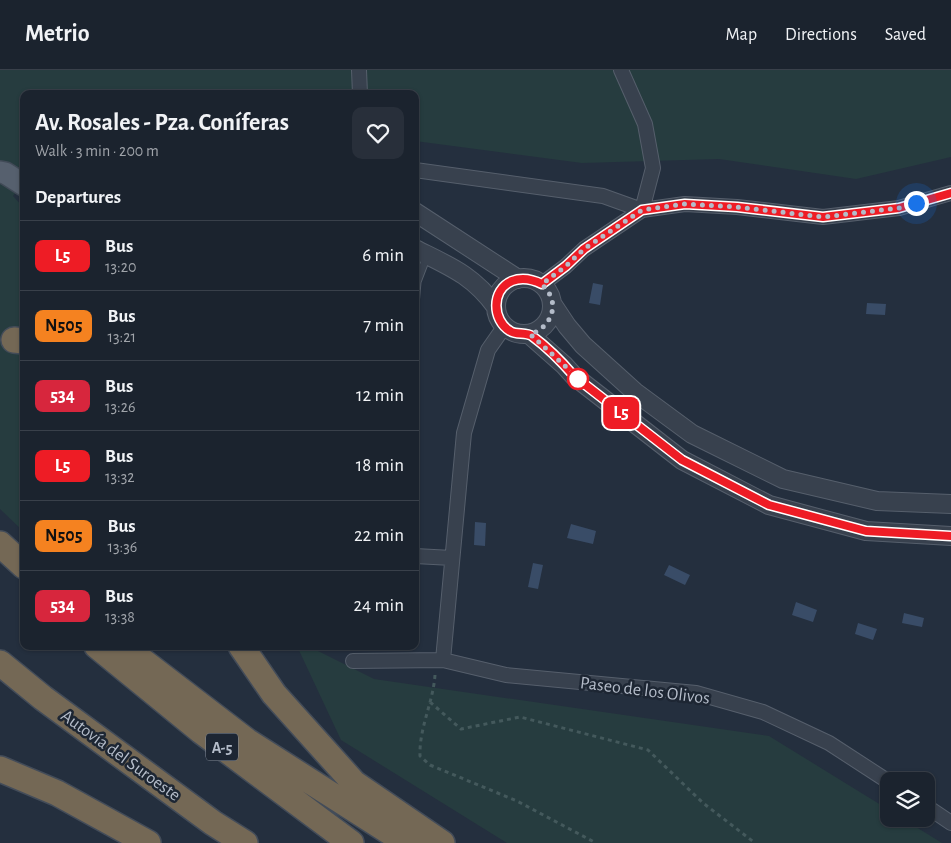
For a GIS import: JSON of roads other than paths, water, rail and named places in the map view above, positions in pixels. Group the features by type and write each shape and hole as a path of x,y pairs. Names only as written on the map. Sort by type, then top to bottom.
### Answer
{"highway":[{"path":"0,538 20,551"},
{"path":"0,544 20,562"},
{"path":"0,566 20,583"},
{"name":"A-5","path":"103,650 201,731 351,843"},
{"path":"128,650 247,741 407,843"},
{"path":"244,650 274,694 354,783 442,843"},
{"name":"Autovía del Suroeste","path":"0,663 43,698 189,806 245,843"},
{"path":"0,769 57,793 148,843"}],"main road":[{"path":"0,172 6,173 20,182"}],"street":[{"path":"359,70 360,90"},
{"path":"621,70 645,124 653,168 642,210"},
{"path":"419,171 603,196 642,210"},
{"path":"542,284 566,266 584,249 642,210 685,204 737,207 823,217 899,208 951,193"},
{"path":"419,215 518,278"},
{"path":"421,252 461,271 486,294 496,307"},
{"path":"518,278 533,279 542,284 550,295 552,305 550,318 545,326 530,334 512,333 504,327 498,317 496,307 498,295 503,287 518,278"},
{"path":"552,305 583,345 635,392 692,434 783,479 877,501 951,504"},
{"path":"443,660 464,432 488,350 504,327"},
{"path":"530,334 574,376 682,460 769,505 866,531 951,536"},
{"path":"419,556 452,558"},
{"name":"Paseo de los Olivos","path":"353,661 443,660 506,675 696,693 763,712 829,743 880,776"},
{"path":"935,812 951,823"}],"lane":[{"path":"419,267 421,252"}],"water":[{"path":"593,283 603,285 600,305 589,303"},
{"path":"867,303 886,304 885,315 866,314"},
{"path":"475,522 486,523 485,546 474,545"},
{"path":"571,524 596,531 593,544 567,538"},
{"path":"533,563 543,565 538,589 528,587"},
{"path":"669,565 690,575 685,585 664,575"},
{"path":"796,602 817,610 813,622 792,615"},
{"path":"904,613 924,618 922,627 902,623"},
{"path":"858,623 877,629 873,640 855,634"}]}
